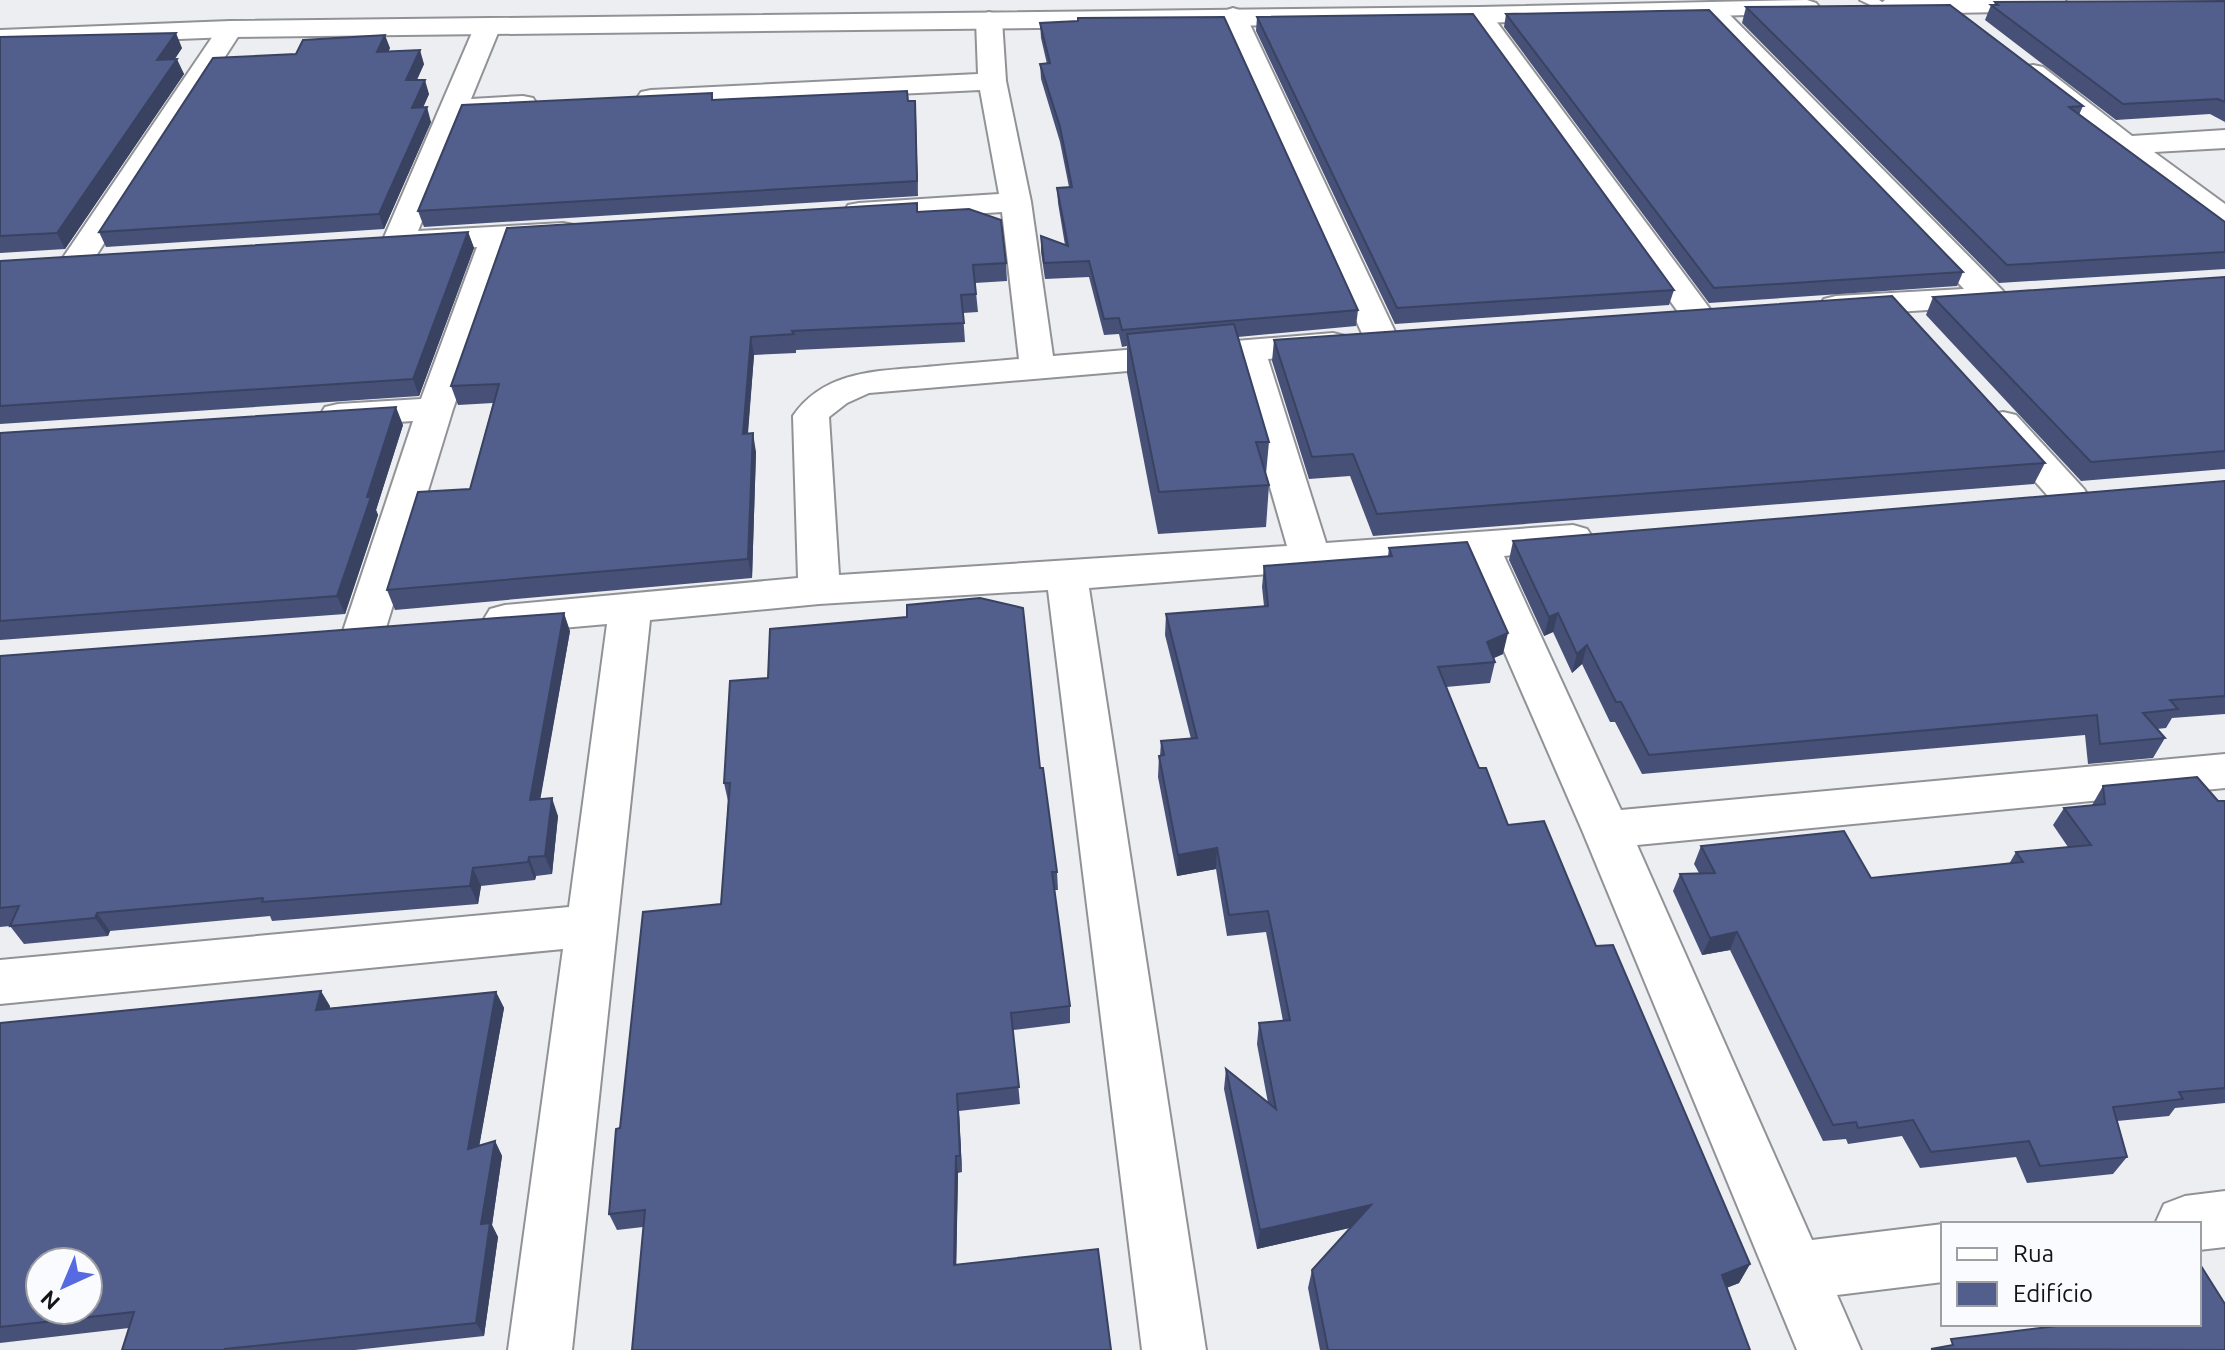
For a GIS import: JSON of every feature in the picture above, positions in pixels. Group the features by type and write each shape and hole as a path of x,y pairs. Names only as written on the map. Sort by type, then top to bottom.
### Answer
{"street":[{"path":"0,38 230,29 1479,15 1859,5 2085,4"},
{"path":"1945,5 1981,33"},
{"path":"1711,10 2006,297 1803,309"},
{"path":"1479,15 1698,316"},
{"path":"819,590 811,416 819,404 836,393 864,383 1397,337 1233,16"},
{"path":"989,20 992,81 1016,202 1037,366"},
{"path":"487,28 453,108 383,242 591,230"},
{"path":"76,262 230,29"},
{"path":"2018,61 2225,219"},
{"path":"627,99 992,81"},
{"path":"453,108 548,103"},
{"path":"2126,145 2225,139"},
{"path":"827,215 1016,202"},
{"path":"411,627 348,632 435,409 497,236"},
{"path":"1893,303 1924,337"},
{"path":"1248,351 1310,556"},
{"path":"1976,394 2086,496 2023,501"},
{"path":"311,417 435,409"},
{"path":"473,622 819,590 1067,576 1604,536"},
{"path":"1479,546 1606,830 1829,1350"},
{"path":"1067,576 1174,1350"},
{"path":"540,1350 630,609"},
{"path":"1606,830 2225,771"},
{"path":"0,982 593,925"},
{"path":"2201,1222 2225,1219"},
{"path":"1795,1271 1941,1253"}],"building":[{"path":"2225,1 2225,102 2218,99 2123,104 1991,5 1998,5 1995,2"},
{"path":"1950,5 2083,106 2069,107 2225,222 2225,252 2007,265 1746,7"},
{"path":"1709,10 1963,272 1714,288 1506,14"},
{"path":"1473,14 1674,290 1397,308 1257,17"},
{"path":"1224,17 1358,310 1122,330 1119,318 1104,319 1089,261 1044,263 1041,236 1068,246 1057,188 1072,187 1060,127 1040,64 1050,63 1040,23 1078,21 1078,18"},
{"path":"176,33 157,60 177,59 57,233 0,236 0,37"},
{"path":"385,35 377,52 420,50 406,80 425,80 412,108 427,107 379,214 99,232 213,58 296,54 303,40"},
{"path":"907,91 908,101 915,101 917,181 418,211 462,105 712,93 712,100"},
{"path":"917,203 917,212 969,209 1001,220 1006,263 973,265 976,294 961,295 964,323 792,331 794,334 751,337 743,434 753,433 748,559 387,590 418,492 470,489 499,384 451,386 507,228"},
{"path":"468,232 413,379 0,406 0,261"},
{"path":"2225,277 2225,451 2091,462 1933,297"},
{"path":"1892,296 2045,463 1377,514 1353,454 1312,457 1274,340"},
{"path":"1234,324 1269,442 1256,442 1269,485 1159,492 1127,334"},
{"path":"396,407 367,497 371,497 337,596 0,621 0,433"},
{"path":"2225,481 2225,696 2170,700 2178,709 2143,713 2165,738 2100,744 2097,715 1649,755 1621,702 1616,702 1587,645 1577,654 1558,613 1549,617 1513,541"},
{"path":"1467,542 1508,633 1487,642 1495,662 1438,667 1479,768 1486,768 1508,825 1544,821 1596,946 1613,945 1750,1264 1722,1275 1750,1350 1328,1350 1312,1270 1371,1205 1260,1230 1226,1069 1276,1109 1259,1023 1290,1020 1268,911 1229,915 1217,848 1178,855 1159,756 1164,755 1161,741 1197,738 1166,614 1268,606 1264,566 1392,556 1389,548"},
{"path":"980,598 1023,608 1040,768 1043,768 1057,872 1052,872 1070,1006 1011,1013 1019,1087 957,1094 960,1156 956,1156 954,1265 1098,1249 1111,1350 632,1350 645,1210 609,1214 616,1129 620,1128 643,912 721,904 730,783 724,783 730,681 768,678 770,629 907,617 907,605"},
{"path":"564,613 530,800 552,798 545,856 529,857 528,862 473,868 470,886 262,902 263,898 97,913 95,918 10,926 19,906 0,908 0,656"},
{"path":"2197,777 2218,801 2225,801 2225,1088 2179,1092 2183,1099 2113,1107 2127,1157 2040,1166 2029,1141 1931,1152 1913,1120 1858,1128 1856,1122 1833,1125 1737,932 1710,938 1680,874 1715,873 1701,846 1844,831 1871,878 2023,862 2016,852 2091,845 2064,808 2105,804 2103,786"},
{"path":"321,991 316,1010 496,992 468,1149 495,1141 481,1224 490,1223 476,1323 225,1350 122,1350 134,1312 104,1315 104,1246 24,1246 24,1324 0,1327 0,1023"},
{"path":"2201,1266 2225,1304 2225,1350 1931,1349 1953,1345 1951,1339 2057,1326 2201,1326"}]}
